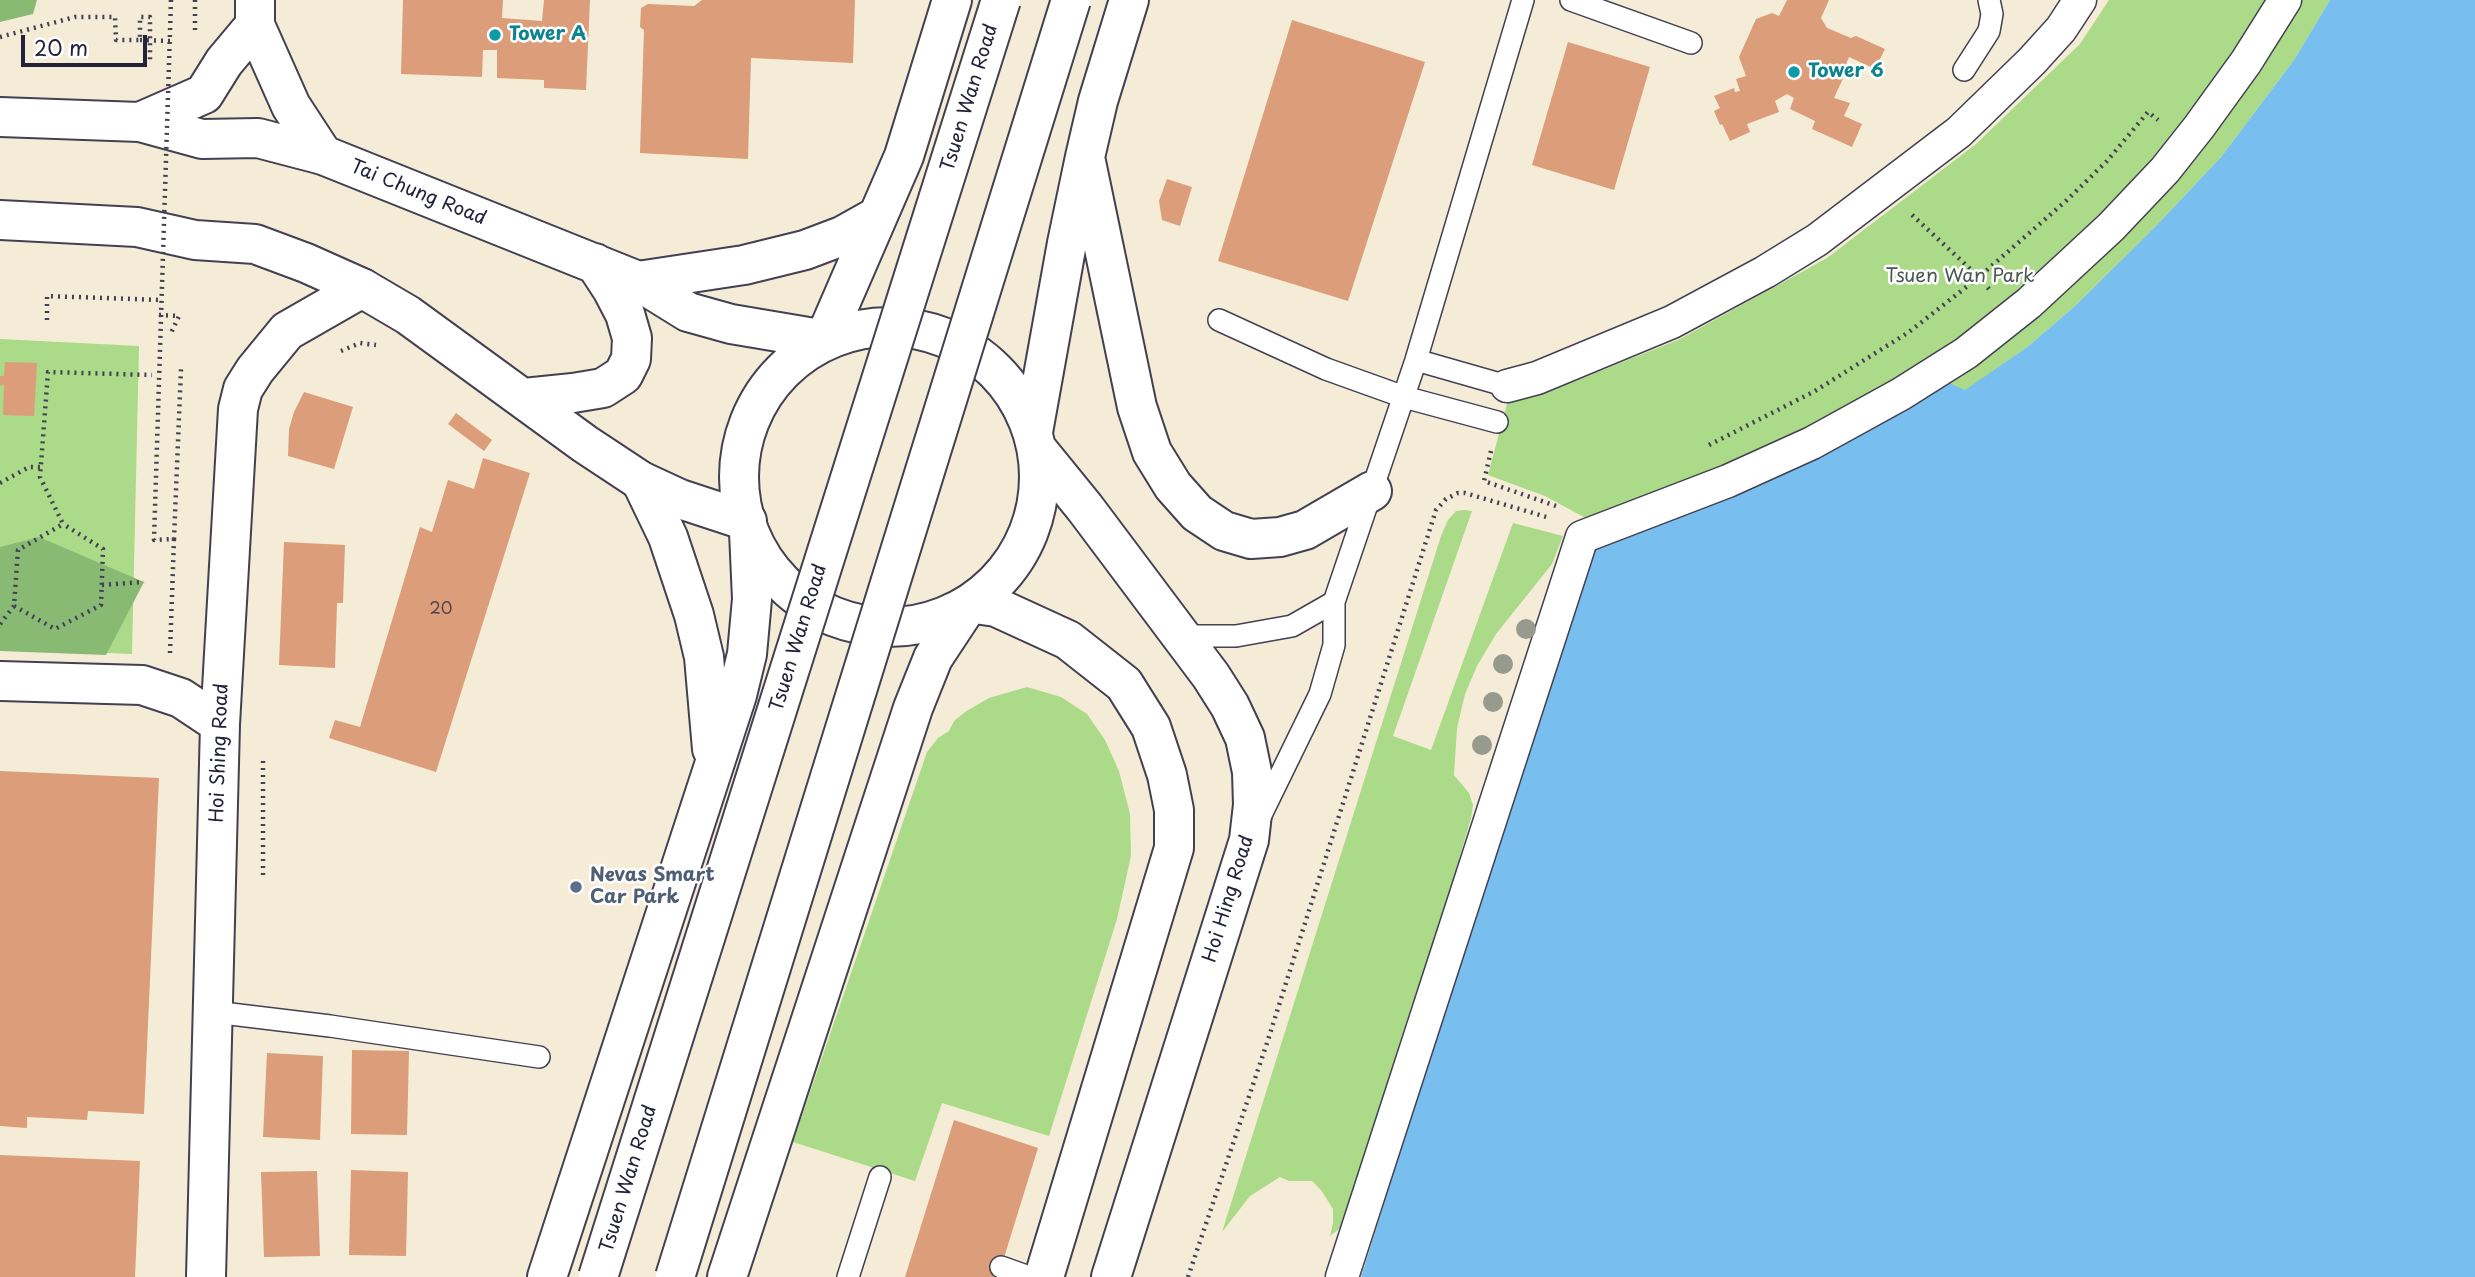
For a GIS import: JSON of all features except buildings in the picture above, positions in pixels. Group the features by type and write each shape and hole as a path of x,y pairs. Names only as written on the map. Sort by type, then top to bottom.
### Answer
{"main road":[{"path":"547,1277 690,846 747,654 752,599 745,481 754,419 768,392 790,365 823,338 904,156 952,0"},
{"name":"Tsuen Wan Road","path":"598,1277 1000,0"},
{"path":"675,1277 1072,0"},
{"path":"727,1277 913,708 933,658 968,609 993,585 1027,522 1039,472 1035,441 1064,256 1098,102 1129,0"},
{"path":"140,121 204,94 255,13"},
{"path":"255,13 291,106 323,155"},
{"name":"Tai Chung Road","path":"0,117 140,121 202,139 258,138 323,155 638,281 688,312 731,324 823,338"},
{"path":"1085,158 1137,407 1152,452 1173,486 1197,513 1224,531 1251,539 1280,537 1305,530 1372,491"},
{"path":"638,281 744,265 805,250 842,236 876,217"},
{"path":"0,220 137,227 195,240 256,244 362,288 408,315 585,444 641,481 748,526 768,565 807,607 843,625 888,627 924,626 968,609 996,607 1069,640 1124,684 1151,727 1167,775 1174,810 1174,848 1044,1277"},
{"path":"524,398 573,394 603,388 623,375 631,359 632,338 619,302 595,263"},
{"name":"Hoi Shing Road","path":"206,1277 220,724 237,408 243,389 255,370 287,331 362,288"},
{"name":"Hoi Hing Road","path":"823,338 856,328 911,326 947,335 979,354 1006,385 1035,441 1212,676 1245,738 1253,805 1249,840 1111,1277"},
{"path":"641,481 668,537 694,615 704,657 713,765"},
{"path":"0,681 142,685 181,698 220,724"}],"street":[{"path":"1507,386 1536,379 1672,322 1731,292 1817,240 1959,132 2032,61 2061,29 2080,0"},
{"path":"1342,1277 1583,537 1728,481 1812,443 1901,394 1966,353 2029,303 2110,227 2165,170 2246,62 2285,0"}],"lane":[{"path":"1249,840 1320,694 1334,645 1334,601 1416,360 1523,0"},
{"path":"1571,0 1691,43"},
{"path":"1964,70 1989,31 1992,14 1989,0"},
{"path":"1219,320 1326,369 1404,397 1497,422"},
{"path":"1416,360 1507,386"},
{"path":"1182,636 1236,636 1292,626 1334,601"},
{"path":"214,1012 539,1057"},
{"path":"848,1277 880,1177"},
{"path":"1001,1268 1030,1277"}],"path":[{"path":"171,0 153,540 174,539"},
{"path":"195,0 195,40"},
{"path":"0,37 75,17 116,17 116,40 170,41"},
{"path":"140,40 140,17 150,17 150,63"},
{"path":"1699,450 1815,391 1909,332 1979,277 2083,185 2108,161 2148,111"},
{"path":"1913,216 1979,277 1991,292"},
{"path":"47,320 47,296 161,300"},
{"path":"159,315 179,316 171,333"},
{"path":"334,353 360,344 381,346"},
{"path":"170,659 181,369"},
{"path":"14,606 55,629 101,605 103,549 62,524 40,477 48,372 152,375"},
{"path":"0,483 29,467 41,467"},
{"path":"1484,481 1559,507 1568,506"},
{"path":"1188,1277 1271,1031 1436,510 1446,499 1458,493 1465,493 1561,519"},
{"path":"0,624 14,606 18,550 62,524"},
{"path":"102,585 144,582"},
{"path":"263,874 264,752"}],"green space":[{"path":"0,0 37,0 33,14 0,22"},
{"name":"Tsuen Wan Park","path":"2109,0 2330,0 2294,60 2221,157 2075,306 2026,348 1965,391 1604,528 1545,496 1488,475 1508,400 1573,382 1680,339 1827,258 1976,144 2080,44"},
{"path":"0,339 139,346 132,654 0,649"},
{"path":"1456,511 1472,511 1393,736 1431,750 1513,523 1563,536 1552,564 1496,634 1477,666 1465,694 1457,728 1454,775 1469,793 1473,805 1457,866 1451,915 1431,972 1412,1004 1376,1117 1374,1161 1357,1215 1330,1236 1333,1209 1321,1190 1312,1181 1289,1181 1280,1177 1250,1196 1222,1232 1441,536 1448,520"},
{"path":"39,537 144,582 106,655 0,651 0,547"},
{"path":"1027,687 1061,697 1087,714 1105,740 1119,771 1130,814 1131,856 1117,919 1049,1136 942,1103 915,1181 793,1142 927,752 965,712 989,698"}],"water":[{"path":"2330,0 2475,0 2475,1277 1361,1277 1590,544 1935,377 1965,390 2026,348 2075,306 2221,157 2294,60"}],"pier":[{"path":"0,62 204,66 193,271 0,268"}],"place":[{"name":"Tower A","path":"495,35"},
{"name":"Tower 6","path":"1794,72"},
{"name":"Nevas Smart Car Park","path":"576,887"}]}
